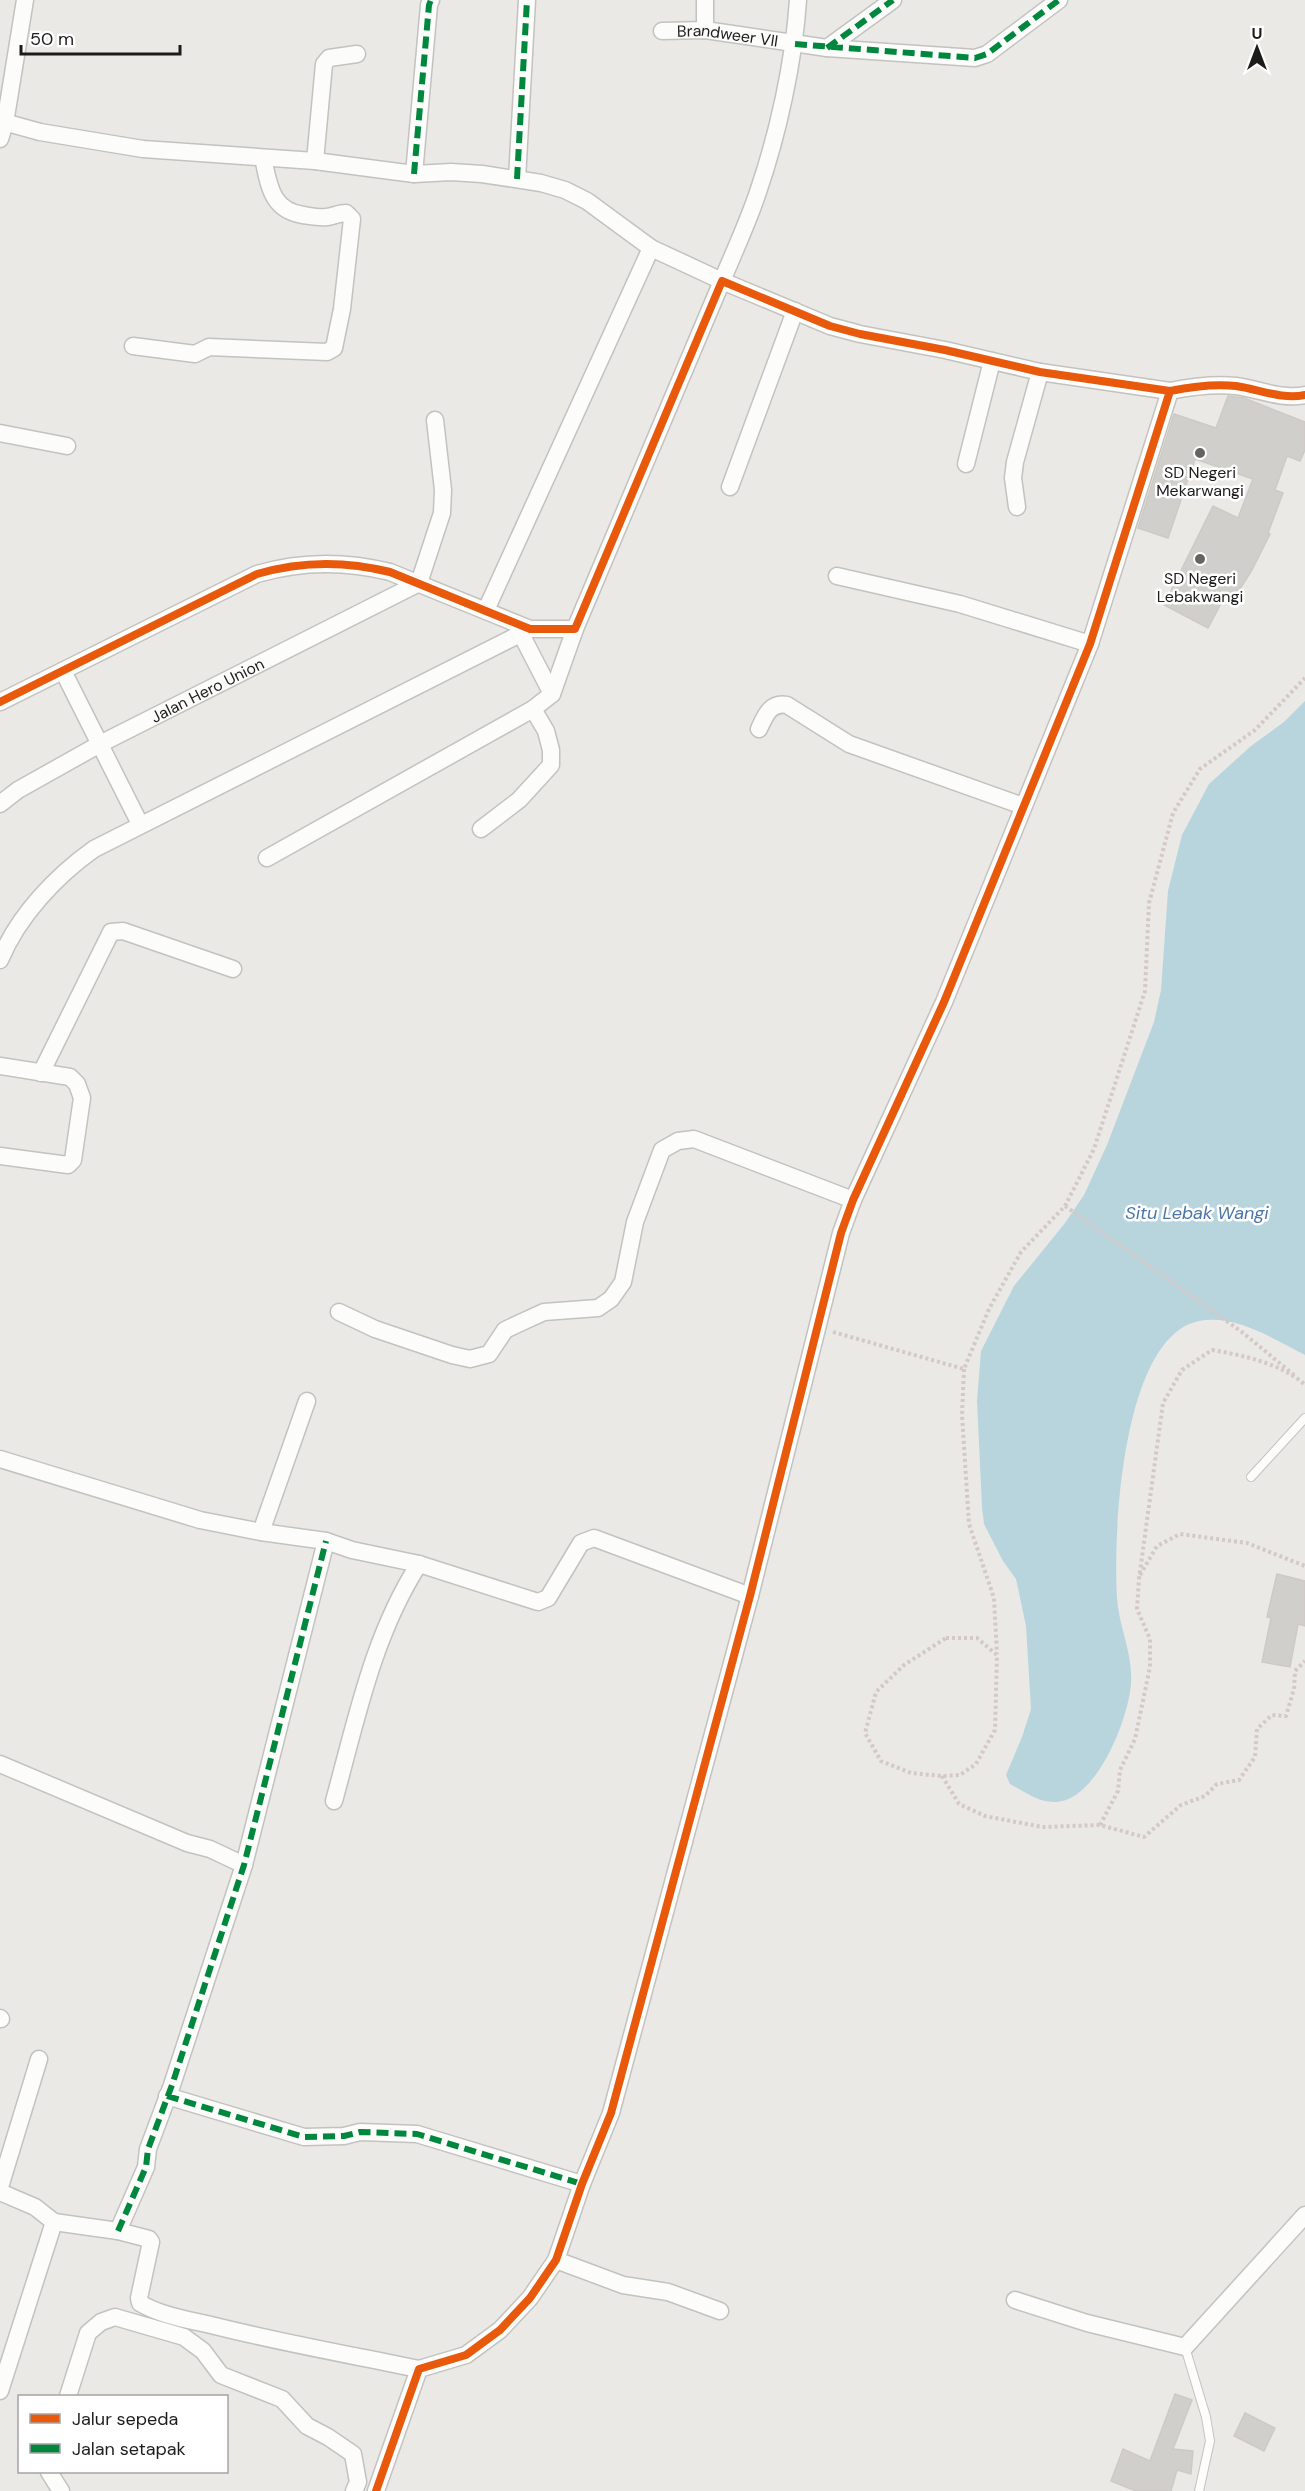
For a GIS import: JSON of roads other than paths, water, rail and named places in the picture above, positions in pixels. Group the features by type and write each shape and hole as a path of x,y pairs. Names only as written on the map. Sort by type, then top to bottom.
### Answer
{"street":[{"path":"25,0 2,128 143,149 315,161 414,174 451,172 516,179 565,190 587,201 651,248 722,281 830,326 1040,372 1170,391 1184,388 1233,386 1293,397 1305,395"},
{"path":"414,174 431,0"},
{"path":"516,179 527,0"},
{"path":"705,0 705,30"},
{"path":"267,858 533,709 552,694 575,629 758,192 795,44 798,0"},
{"path":"827,48 893,0"},
{"name":"Brandweer VII","path":"662,31 705,30 827,48 975,58 987,54 1059,0"},
{"path":"315,161 324,64 329,58 357,54"},
{"path":"133,346 195,354 209,347 327,352 334,348 342,309 352,219 346,213 326,217 291,213 278,204 269,185 263,158"},
{"path":"486,610 651,248"},
{"path":"730,487 795,311"},
{"path":"966,464 992,361"},
{"path":"1017,507 1013,478 1015,462 1040,372"},
{"path":"0,2192 35,2207 54,2222 118,2231 147,2238 151,2242 139,2298 140,2303 146,2307 185,2319 289,2344 419,2369 466,2355 492,2337 530,2298 556,2260 582,2184 611,2113 750,1596 841,1233 853,1200 944,1002 1090,644 1170,391"},
{"path":"419,583 442,513 443,490 435,420"},
{"path":"0,433 67,446"},
{"path":"0,702 257,574 278,568 327,563 368,566 390,572 486,610 526,632 552,694"},
{"path":"837,576 960,604 1090,644"},
{"name":"Jalan Hero Union","path":"0,804 18,790 100,744 419,583"},
{"path":"0,960 3,942 70,866 93,849 526,632 575,629"},
{"path":"63,671 140,824"},
{"path":"759,729 774,705 779,703 787,705 849,744 1023,806"},
{"path":"481,829 519,800 551,765 551,750 546,731 533,709"},
{"path":"41,1073 111,932 123,931 233,969"},
{"path":"0,1066 70,1077 77,1084 82,1098 73,1160 68,1165 0,1156"},
{"path":"339,1312 375,1329 470,1359 489,1354 505,1330 544,1312 598,1308 611,1299 623,1282 635,1222 662,1150 678,1141 694,1139 853,1200"},
{"path":"261,1532 307,1401"},
{"path":"0,1459 201,1520 261,1532 326,1540 352,1550 419,1564 538,1602 548,1598 581,1543 594,1538 750,1596"},
{"path":"118,2231 146,2167 148,2149 244,1865 326,1540"},
{"path":"334,1801 368,1676 389,1620 419,1564"},
{"path":"0,1764 244,1865"},
{"path":"0,2187 39,2059"},
{"path":"167,2096 304,2137 344,2136 360,2132 417,2134 582,2184"},
{"path":"1015,2300 1087,2323 1185,2347 1305,2215"},
{"path":"0,2391 54,2222"},
{"path":"556,2260 623,2285 668,2292 720,2312"},
{"path":"69,2395 88,2333 101,2322 115,2317 184,2337 203,2351 221,2375 282,2399 307,2426 353,2454 358,2482 354,2491"},
{"path":"376,2491 419,2369"},
{"path":"50,2473 61,2491"}],"lane":[{"path":"1251,1477 1305,1418"},
{"path":"1185,2347 1206,2417 1210,2441 1199,2491"}],"water":[{"name":"Situ Lebak Wangi","path":"1305,701 1305,1355 1254,1329 1240,1324 1213,1320 1199,1321 1173,1335 1153,1362 1138,1400 1127,1443 1117,1531 1117,1598 1130,1661 1129,1698 1117,1736 1097,1773 1071,1798 1056,1802 1044,1801 1010,1784 1006,1775 1031,1709 1026,1626 1016,1579 1003,1561 984,1524 977,1401 981,1351 1014,1286 1065,1223 1084,1195 1107,1145 1154,1022 1161,990 1168,891 1182,835 1209,784 1251,746 1284,722"}],"place":[{"name":"SD Negeri Mekarwangi","path":"1200,453"},
{"name":"SD Negeri Lebakwangi","path":"1200,559"}]}
